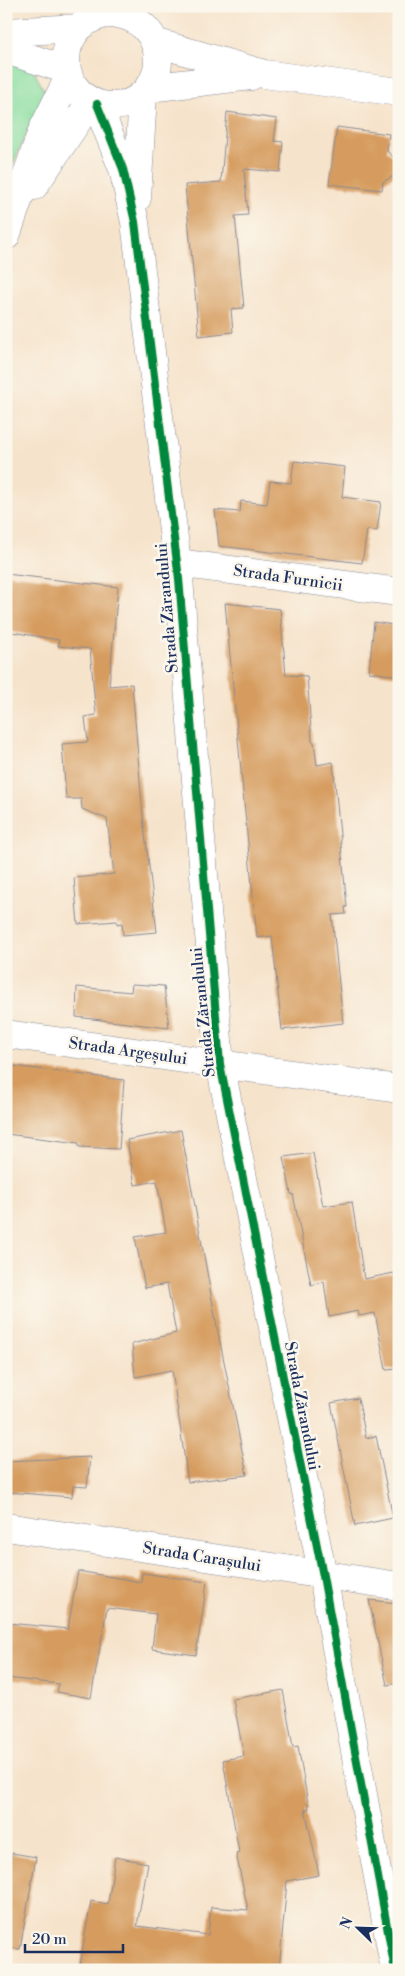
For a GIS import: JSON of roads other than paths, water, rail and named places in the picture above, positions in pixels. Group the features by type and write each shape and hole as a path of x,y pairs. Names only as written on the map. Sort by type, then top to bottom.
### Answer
{"street":[{"path":"6,32 113,14 125,16 151,26 264,74 399,92"},
{"path":"96,16 70,40 66,54 68,73 81,96 94,103 109,107 133,101 146,91 156,74 158,58 151,26"},
{"path":"6,50 68,73"},
{"path":"8,230 42,131 68,73"},
{"path":"146,91 264,74"},
{"name":"Strada Zărandului","path":"136,222 146,91"},
{"path":"8,230 94,103"},
{"name":"Strada Zărandului","path":"94,103 123,169 136,222 177,563 220,1064 323,1576 395,1970"},
{"name":"Strada Furnicii","path":"177,563 399,592"},
{"name":"Strada Argeșului","path":"6,1034 399,1089"},
{"name":"Strada Carașului","path":"6,1527 399,1586"}]}
